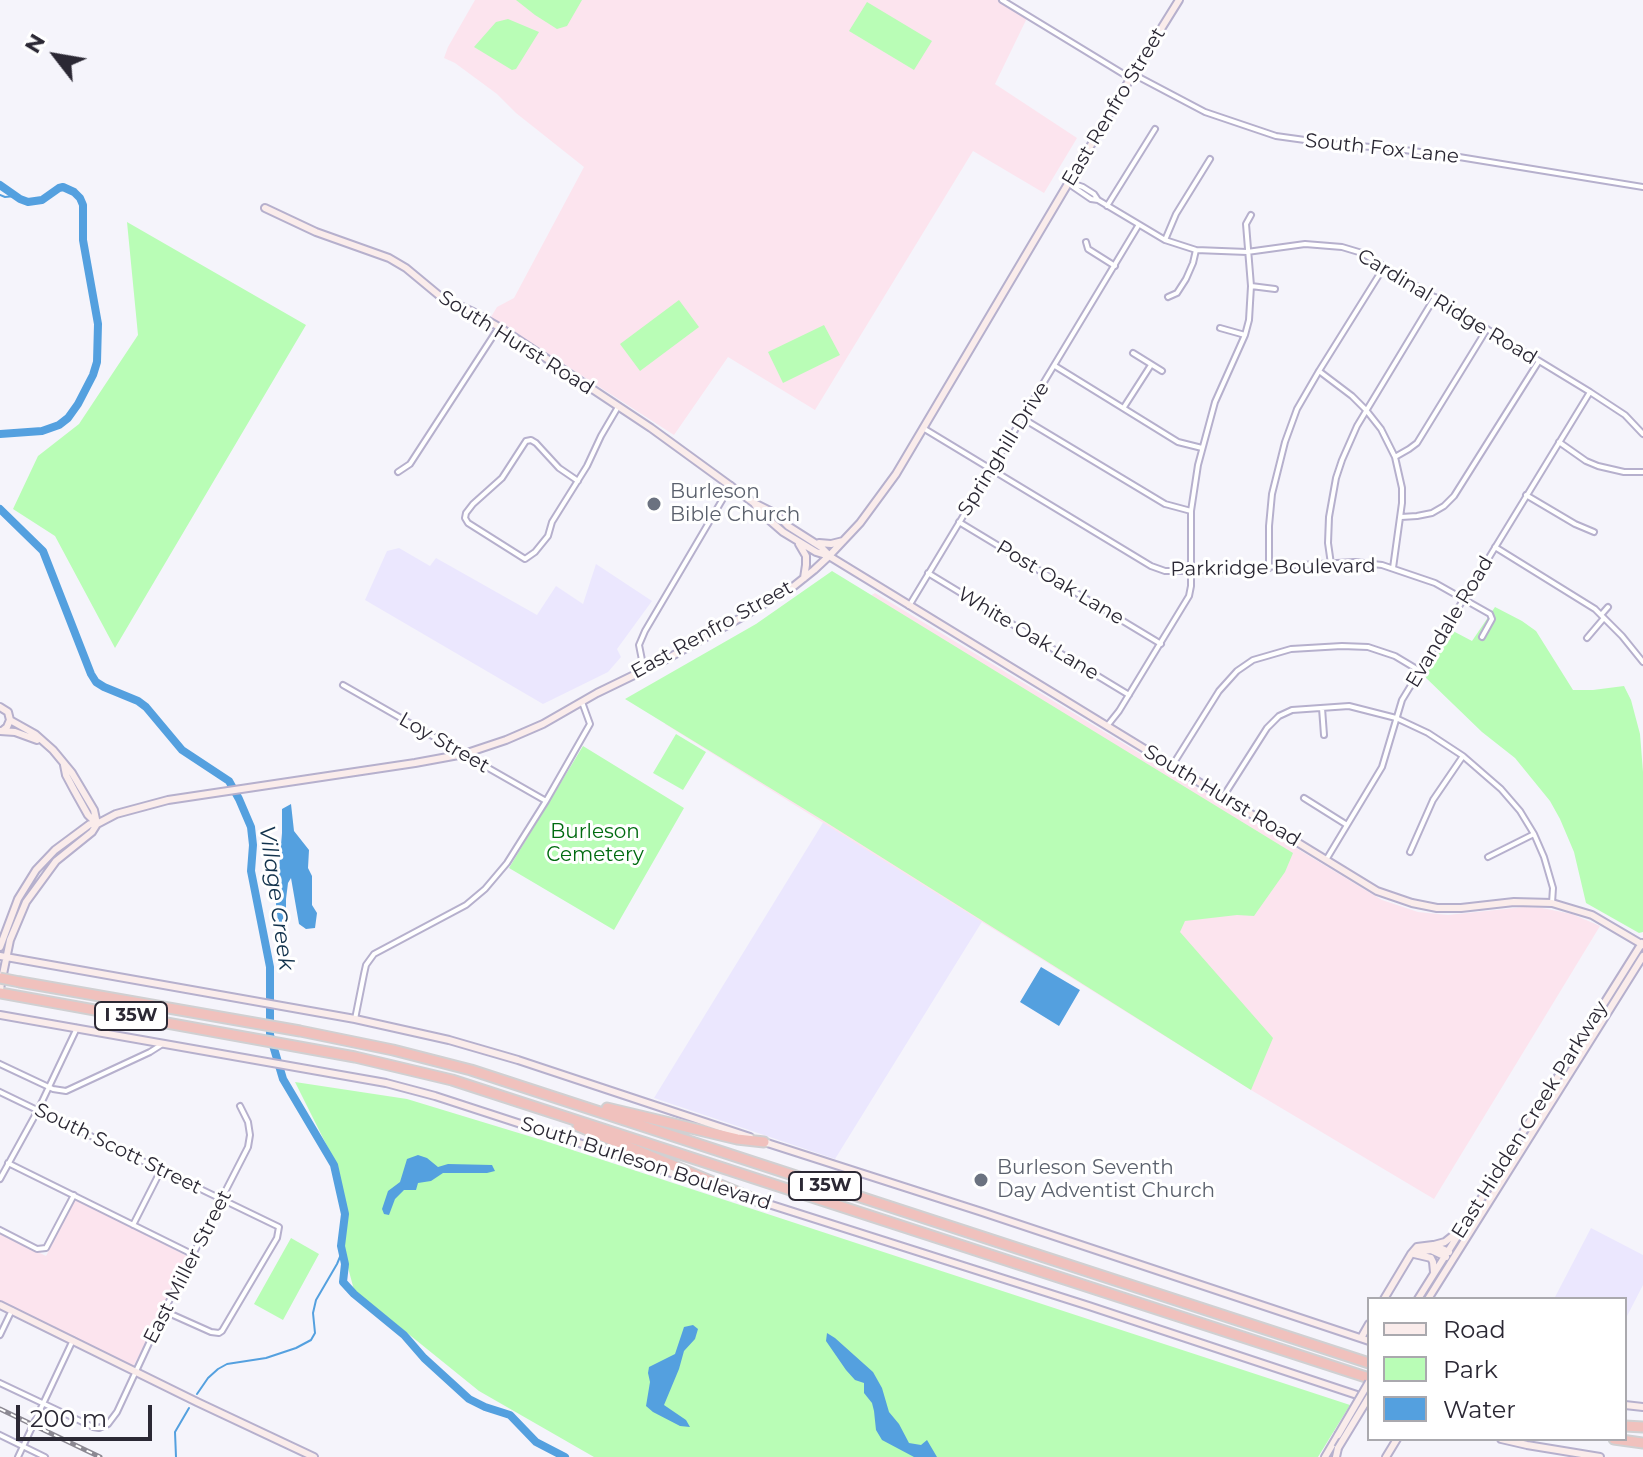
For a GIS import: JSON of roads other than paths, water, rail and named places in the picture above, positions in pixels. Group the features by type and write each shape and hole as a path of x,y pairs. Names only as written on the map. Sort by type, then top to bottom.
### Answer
{"highway":[{"name":"I 35W","path":"0,978 300,1031 438,1061 1367,1362"},
{"name":"I 35W","path":"0,991 422,1072 1367,1379"},
{"path":"540,1092 737,1139 764,1142"},
{"path":"531,1105 761,1202"}],"main road":[{"name":"East Renfro Street","path":"0,947 18,899 36,870 55,850 90,824 97,824 139,806 464,754 506,740 663,661 804,578 843,541 896,474 1179,0"},
{"name":"South Hurst Road","path":"265,208 316,232 389,258 406,268 441,297 499,327 754,503 776,514 829,556"},
{"name":"South Hurst Road","path":"754,503 774,525 794,539 829,556 1377,891 1412,903 1449,909 1514,902 1552,903 1592,915 1642,943"},
{"path":"794,539 806,556 804,578"},
{"path":"810,540 824,544 843,541"},
{"path":"0,707 8,712 10,720 7,727 0,731"},
{"path":"10,720 35,734 53,750 72,773 94,810 97,824"},
{"path":"0,731 15,732 44,743"},
{"name":"East Renfro Street","path":"0,991 3,956 22,908 56,861 92,832 97,824"},
{"path":"22,908 38,876 36,870"},
{"name":"East Hidden Creek Parkway","path":"1419,1297 1642,943"},
{"path":"3,956 355,1019 449,1040 518,1060 1367,1340"},
{"name":"East Hidden Creek Parkway","path":"1429,1297 1643,956"},
{"name":"South Burleson Boulevard","path":"0,1015 386,1083 435,1096 1367,1397"},
{"path":"1385,1297 1411,1254 1421,1246 1452,1238 1479,1203"},
{"path":"1433,1245 1454,1258"},
{"path":"1411,1254 1428,1250 1446,1254"},
{"path":"1411,1254 1431,1258 1434,1272"},
{"path":"0,1305 314,1457"},
{"path":"1361,1338 1367,1328"},
{"path":"1334,1457 1335,1446 1367,1384"},
{"path":"1325,1457 1367,1401"},
{"path":"1510,1441 1600,1457"}],"street":[{"name":"South Fox Lane","path":"1002,0 1132,76 1205,112 1276,136 1453,156 1643,187"},
{"path":"1107,206 1155,129"},
{"path":"1165,240 1183,201 1210,159"},
{"name":"Cardinal Ridge Road","path":"1068,182 1094,194 1098,200 1138,226 1165,240 1196,250 1247,252 1305,244 1342,247 1362,253 1590,392 1625,415 1643,434"},
{"path":"1107,726 1189,596 1191,511 1202,448 1215,402 1249,320 1251,286 1246,224 1251,215"},
{"name":"Springhill Drive","path":"909,606 1138,226"},
{"path":"1086,242 1088,249 1115,266"},
{"path":"1168,297 1177,293 1186,279 1196,250"},
{"path":"1269,568 1269,526 1277,471 1297,409 1384,266"},
{"path":"1251,286 1275,289"},
{"path":"1331,564 1329,517 1336,478 1357,426 1435,297"},
{"path":"398,472 410,464 499,327"},
{"path":"1220,328 1245,335"},
{"path":"1395,457 1417,443 1487,329"},
{"path":"1133,353 1162,371"},
{"path":"1401,517 1432,513 1454,496 1539,361"},
{"path":"1124,407 1151,365"},
{"path":"1055,366 1178,442 1202,448"},
{"path":"1319,371 1366,410 1381,429 1395,457 1402,488 1393,568"},
{"name":"Evandale Road","path":"1326,860 1382,767 1402,700 1590,392"},
{"path":"578,481 559,468 536,443 526,441 502,478 473,504 465,518 468,523 525,559 535,552 548,536 552,522 578,481 618,407"},
{"path":"1022,418 1165,504 1191,511"},
{"name":"Parkridge Boulevard","path":"923,428 1151,566 1165,571 1191,571 1355,562 1393,568 1435,583 1490,614 1492,619 1482,637"},
{"path":"1559,442 1598,466 1624,472 1643,472"},
{"path":"644,670 639,645 645,631 731,485"},
{"path":"1526,495 1594,532"},
{"name":"Post Oak Lane","path":"959,522 1161,644"},
{"path":"1495,547 1595,609 1643,662"},
{"name":"White Oak Lane","path":"928,573 1129,695"},
{"path":"1587,638 1608,607"},
{"path":"1172,766 1219,691 1237,671 1253,660 1291,649 1368,647 1395,656 1420,671"},
{"name":"Loy Street","path":"343,685 546,801"},
{"path":"355,1019 370,958 380,949 466,905 485,889 507,863 590,724 582,702"},
{"path":"1223,797 1267,728 1279,716 1292,710 1349,706 1396,718 1428,733 1463,756 1501,789 1520,811 1544,857 1553,888 1552,903"},
{"path":"1322,708 1324,735"},
{"path":"1410,852 1433,800 1463,756"},
{"path":"1304,798 1347,825"},
{"path":"1488,857 1534,834"},
{"path":"0,1179 38,1110 77,1028"},
{"path":"0,1064 62,1091 150,1052 163,1043"},
{"name":"South Scott Street","path":"0,1092 279,1227 277,1238 220,1332 211,1332 164,1311"},
{"name":"East Miller Street","path":"43,1402 99,1428 107,1425 117,1412 164,1311 248,1147 248,1122 240,1106"},
{"path":"8,1163 194,1255"},
{"path":"133,1225 161,1169"},
{"path":"0,1230 37,1249 46,1248 74,1195"},
{"path":"0,1335 12,1310"},
{"path":"18,1457 73,1340"},
{"path":"0,1383 43,1402"},
{"path":"0,1435 45,1457"}],"water":[{"path":"291,804 294,831 309,850 312,905 317,913 315,928 306,929 299,924 291,878 286,899 286,925 280,928 278,921 276,905 282,809"},
{"path":"1041,967 1080,990 1059,1026 1020,1002"},
{"path":"418,1155 438,1167 448,1164 492,1165 495,1171 443,1173 431,1181 418,1183 416,1190 404,1190 395,1199 389,1215 384,1214 382,1209 388,1191 400,1182 407,1159"},
{"path":"693,1325 698,1329 695,1339 684,1351 664,1405 686,1420 690,1427 680,1426 646,1406 649,1367 675,1354 684,1327"},
{"path":"827,1333 873,1372 882,1388 889,1412 909,1443 921,1445 927,1440 937,1457 914,1457 882,1440 876,1430 872,1403 864,1393 864,1383 855,1380 846,1370 826,1341"}],"waterway":[{"name":"Village Creek","path":"0,185 28,202 42,200 63,187 80,198 83,205 83,240 98,324 97,362 93,375 68,418 42,431 0,434"},
{"path":"0,195 15,196"},
{"name":"Village Creek","path":"0,509 43,551 96,682 146,707 182,750 229,781 239,799 251,827 251,871 270,967 270,1035 283,1079 334,1165 345,1214 341,1246 345,1264 343,1282 404,1335 469,1399 510,1415 536,1442 565,1457"},
{"path":"197,1394 208,1378 227,1364 266,1358 311,1340 315,1333 313,1313 316,1300 342,1252"},
{"path":"176,1457 175,1432 189,1408"}],"railway":[{"path":"0,1409 100,1457"}],"place":[{"name":"Burleson Bible Church","path":"654,504"},
{"name":"Burleson Seventh Day Adventist Church","path":"981,1180"}],"park label":[{"name":"Burleson Cemetery","path":"595,844"}]}
